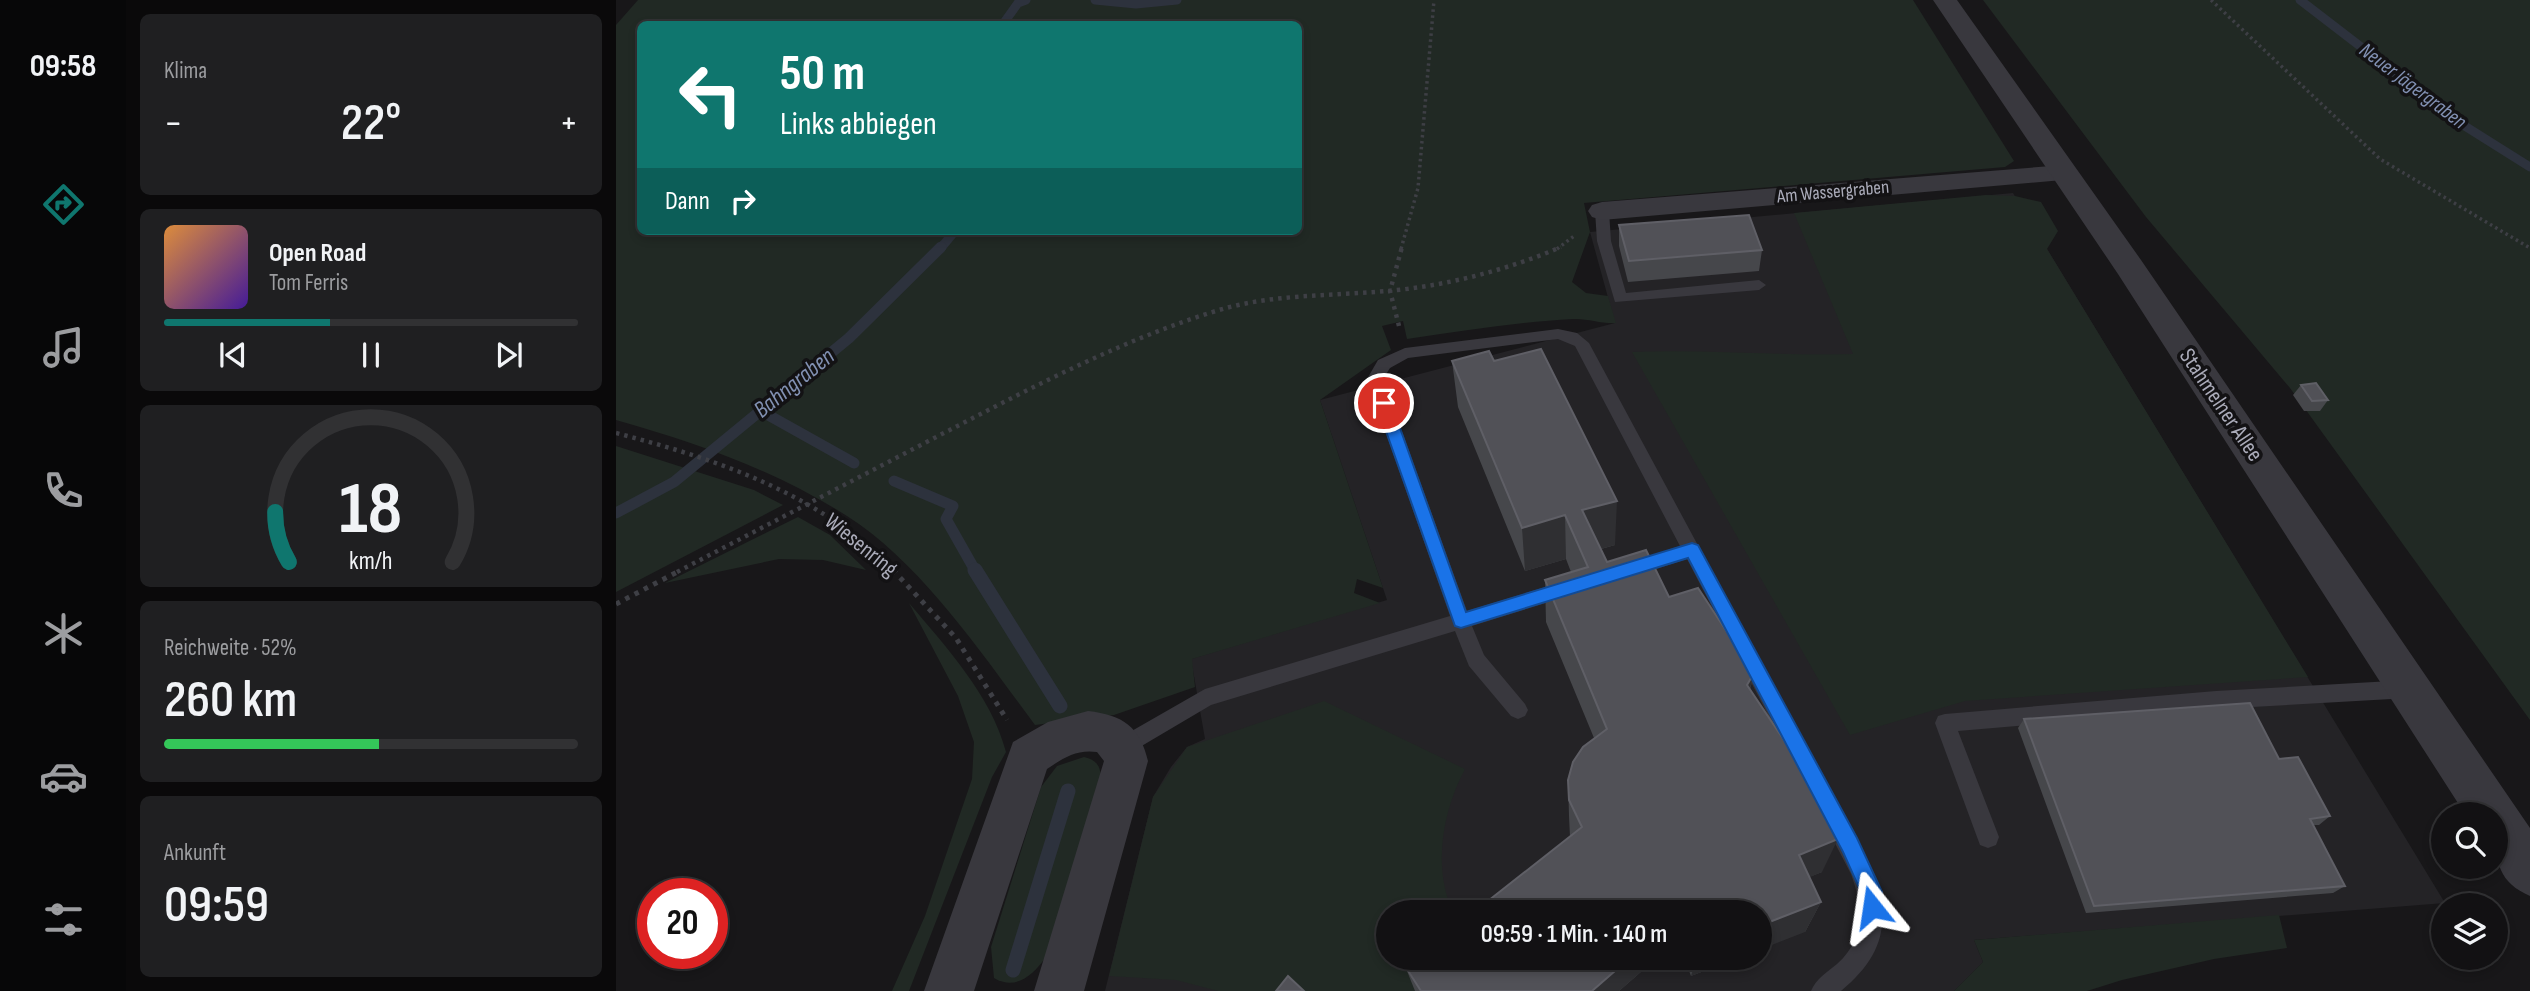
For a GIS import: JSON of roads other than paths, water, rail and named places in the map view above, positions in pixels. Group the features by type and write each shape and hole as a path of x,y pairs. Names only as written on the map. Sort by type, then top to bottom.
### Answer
{"street":[{"name":"Stahmelner Allee","path":"1945,0 2064,173 2484,802"},
{"name":"Am Wassergraben","path":"1602,211 2064,173"},
{"path":"949,991 1029,757 1046,744 1086,730 1102,731 1123,747 1126,761 1059,991"},
{"path":"2508,837 2530,871"}],"lane":[{"path":"1602,211 1604,241 1620,299 1759,285"},
{"path":"1518,710 1476,660 1375,379 1384,363 1405,354 1558,334 1572,337 1581,343 1850,845 1871,892 1872,923 1859,958 1823,991"},
{"path":"1615,574 1692,550"},
{"path":"1123,747 1205,698 1589,582"},
{"path":"1988,837 1945,723 2216,700 2409,689"}],"waterway":[{"name":"Bahngraben","path":"1005,21 1018,3 1026,0"},
{"name":"Bahngraben","path":"1095,0 1136,4 1177,0"},
{"name":"Neuer Jägergraben","path":"2300,0 2460,123 2530,167"},
{"name":"Bahngraben","path":"940,249 952,235"},
{"name":"Bahngraben","path":"616,513 674,482 849,338 941,247"},
{"path":"761,411 854,463"},
{"path":"894,481 953,506 946,519 976,572"},
{"path":"975,570 1060,706"},
{"path":"1013,970 1068,791"}]}
